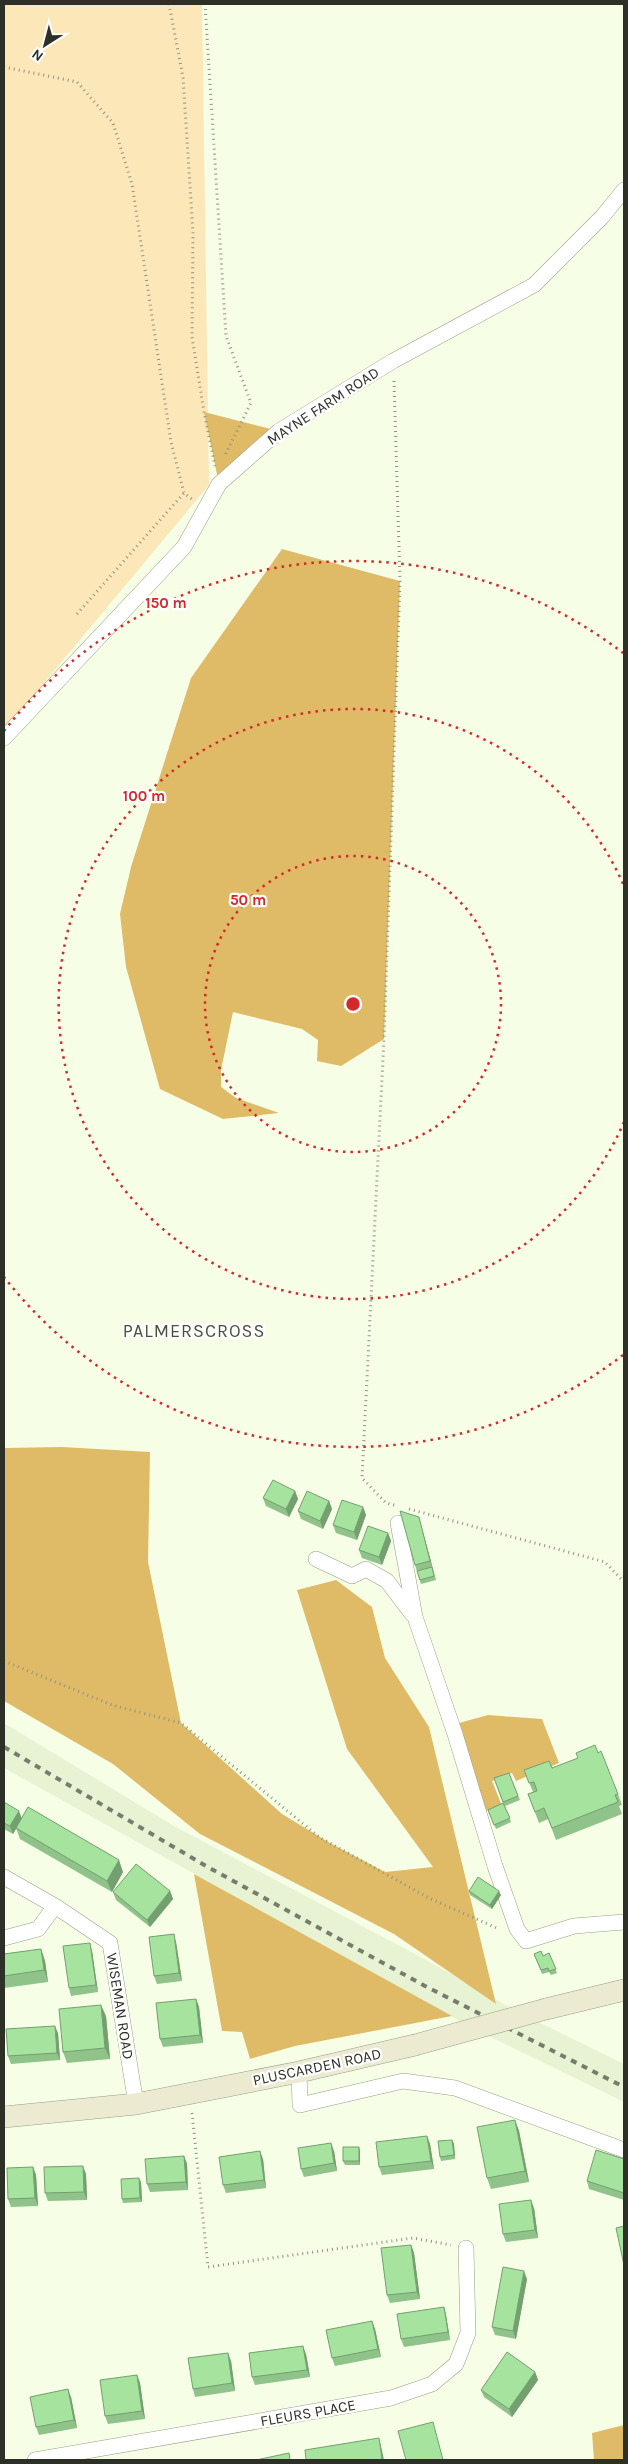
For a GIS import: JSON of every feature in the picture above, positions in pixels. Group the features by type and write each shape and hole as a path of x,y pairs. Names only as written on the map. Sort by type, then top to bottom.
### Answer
{"main road":[{"name":"PLUSCARDEN ROAD","path":"4,2117 136,2104 299,2072 415,2045 624,1990"}],"street":[{"name":"MAYNE FARM ROAD","path":"4,738 184,547 219,484 279,431 393,360 534,285 602,217 624,190"},
{"path":"398,1523 415,1617 458,1743 495,1866 517,1929 526,1941 574,1926 624,1922"},
{"path":"316,1559 352,1576 366,1569 387,1581 415,1617"},
{"name":"WISEMAN ROAD","path":"4,1877 55,1906 110,1943 136,2104"},
{"path":"4,1938 38,1928 55,1906"},
{"path":"299,2072 300,2105 403,2081 455,2088 624,2150"},
{"name":"FLEURS PLACE","path":"35,2460 391,2398 432,2384 456,2364 468,2333 466,2248"}],"path":[{"path":"169,4 182,77 193,233 192,337 216,471 251,403 226,336 205,4"},
{"path":"4,67 77,82 113,123 132,184 171,442 184,493 205,508"},
{"path":"393,360 400,581 384,1039 362,1478 386,1503 604,1562 624,1582"},
{"path":"78,614 184,493"},
{"path":"4,1661 112,1704 181,1723 319,1837 429,1898 526,1941"},
{"path":"190,2094 208,2267 413,2238 466,2248"}],"shaded area":[{"path":"4,4 202,4 209,485 4,731"},
{"path":"204,412 279,431 219,484"},
{"path":"282,549 400,581 384,1039 341,1066 317,1061 318,1040 302,1029 233,1012 221,1070 221,1087 236,1098 279,1113 223,1119 160,1089 126,967 120,914 131,867 191,678"},
{"path":"62,1447 150,1452 148,1562 181,1723 282,1814 330,1843 385,1872 433,1867 347,1749 297,1590 336,1580 372,1607 385,1658 429,1727 496,2004 394,1934 200,1834 113,1764 4,1701 4,1448"},
{"path":"488,1715 542,1719 559,1763 516,1781 512,1773 492,1781 502,1806 485,1811 459,1723"},
{"path":"4,1723 174,1826 428,1961 524,2015 624,2064 624,2102 474,2029 4,1768"},
{"path":"194,1874 452,2016 295,2046 250,2059 242,2032 222,2031"},
{"path":"624,2425 624,2460 594,2460 592,2433"}],"building":[{"path":"273,1480 295,1491 286,1509 263,1498"},
{"path":"307,1491 329,1501 320,1521 298,1511"},
{"path":"342,1500 363,1507 354,1532 333,1525"},
{"path":"400,1511 419,1517 430,1561 415,1565"},
{"path":"368,1526 388,1533 379,1557 359,1550"},
{"path":"432,1567 434,1576 420,1580 417,1571"},
{"path":"595,1745 598,1753 601,1751 618,1794 615,1795 618,1802 552,1828 544,1808 535,1812 528,1794 537,1791 534,1782 529,1783 524,1770 549,1761 552,1768 578,1758 576,1753"},
{"path":"509,1773 518,1796 503,1802 494,1778"},
{"path":"4,1802 19,1811 10,1826 4,1823"},
{"path":"503,1803 510,1818 494,1825 488,1810"},
{"path":"28,1807 119,1860 107,1881 16,1828"},
{"path":"136,1864 170,1891 147,1920 113,1892"},
{"path":"478,1877 499,1891 490,1905 469,1891"},
{"path":"174,1934 179,1973 154,1976 149,1937"},
{"path":"90,1943 96,1985 69,1988 63,1946"},
{"path":"41,1949 44,1970 4,1976 4,1954"},
{"path":"541,1951 543,1956 549,1953 556,1969 549,1971 548,1968 541,1970 534,1954"},
{"path":"196,1999 200,2035 160,2039 156,2003"},
{"path":"101,2005 105,2048 63,2052 59,2009"},
{"path":"55,2026 57,2053 8,2056 6,2029"},
{"path":"515,2120 525,2171 487,2178 477,2127"},
{"path":"427,2136 431,2161 379,2167 376,2142"},
{"path":"452,2140 454,2155 440,2157 438,2141"},
{"path":"331,2143 334,2163 301,2169 298,2148"},
{"path":"343,2147 359,2147 359,2161 343,2161"},
{"path":"596,2150 624,2159 624,2193 587,2181"},
{"path":"260,2151 264,2180 223,2185 219,2157"},
{"path":"184,2156 186,2182 147,2184 145,2159"},
{"path":"83,2166 84,2192 45,2193 44,2167"},
{"path":"33,2167 35,2198 8,2199 7,2168"},
{"path":"139,2178 140,2198 122,2199 121,2179"},
{"path":"531,2200 535,2230 503,2234 499,2204"},
{"path":"624,2226 624,2265 616,2228"},
{"path":"411,2245 417,2292 387,2295 381,2248"},
{"path":"503,2267 524,2271 513,2331 492,2327"},
{"path":"444,2307 448,2332 401,2339 397,2314"},
{"path":"372,2321 378,2349 332,2358 326,2330"},
{"path":"303,2346 307,2370 252,2377 249,2353"},
{"path":"507,2352 535,2372 509,2409 481,2390"},
{"path":"228,2353 232,2383 193,2389 188,2358"},
{"path":"137,2375 142,2411 105,2416 100,2380"},
{"path":"68,2389 74,2420 36,2427 30,2397"},
{"path":"433,2422 443,2460 406,2460 398,2431"},
{"path":"379,2438 382,2459 306,2460 305,2450"},
{"path":"289,2453 290,2460 256,2460"}],"railway":[{"path":"4,1747 206,1866 425,1986 624,2087"}],"district":[{"name":"PALMERSCROSS","path":"194,1331"}]}
